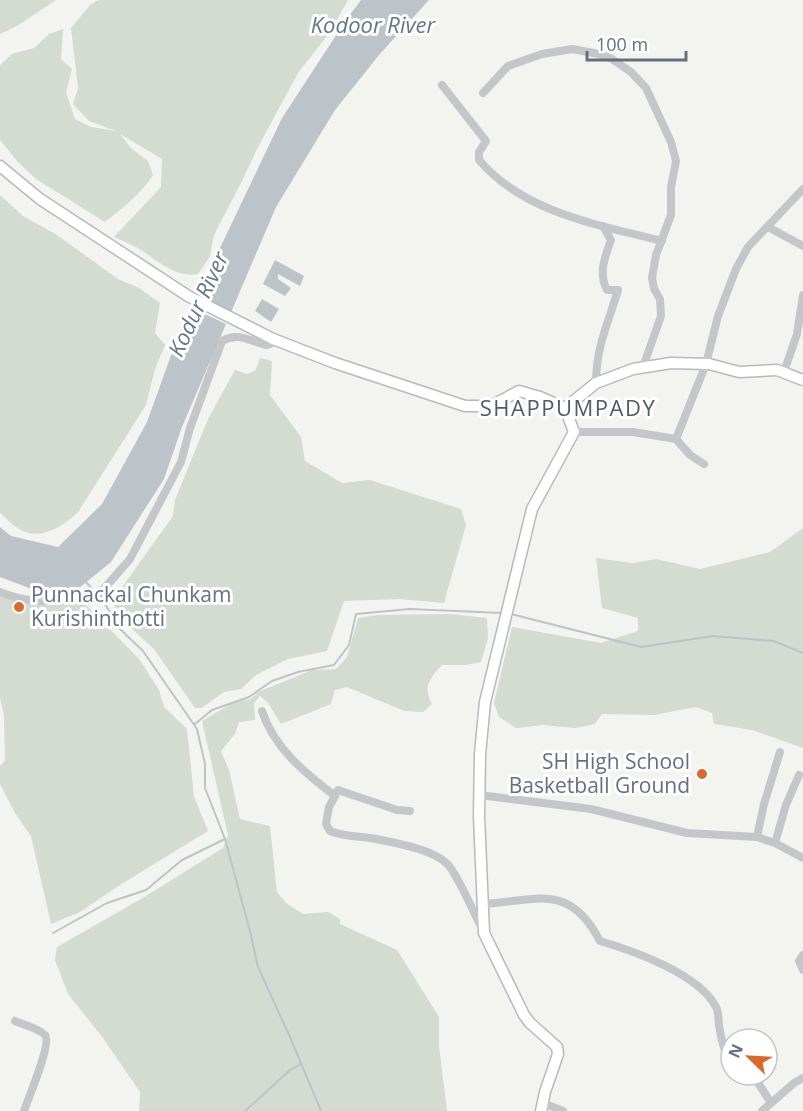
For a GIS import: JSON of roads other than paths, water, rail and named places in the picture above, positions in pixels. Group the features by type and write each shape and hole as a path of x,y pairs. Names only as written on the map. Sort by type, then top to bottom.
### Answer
{"main road":[{"path":"0,166 40,199 188,296 273,339 335,363 465,406 491,406 519,391 565,408 574,432 532,509 485,702 480,754 479,795 484,933 524,1015 557,1047 558,1054 544,1092 542,1107"},
{"path":"565,408 596,383 633,369 671,363 706,364 739,372 777,370 803,380"}],"street":[{"path":"483,93 508,66 542,54 572,50 599,54 631,72 646,88 675,155 671,215 656,255 652,278 654,289 660,299 661,316 644,368"},
{"path":"442,85 486,141 478,158 493,174 515,191 538,204 564,214 662,241"},
{"path":"676,439 706,364 718,316 736,268 748,247 803,189"},
{"path":"596,383 599,346 618,290 607,290 602,281 604,258 611,240 603,226"},
{"path":"768,227 803,246"},
{"path":"783,372 796,334 803,295"},
{"path":"0,592 20,599 51,602 95,599 130,559 182,462 190,428 222,340 239,335 267,345 272,343 273,339"},
{"path":"574,432 633,432 676,439 690,455 704,464"},
{"path":"262,711 276,739 296,765 335,796"},
{"path":"757,837 764,804 780,752"},
{"path":"775,843 782,815 799,775"},
{"path":"410,811 397,810 338,790 330,807 326,824 330,831 340,835 361,836 400,844 435,856 449,866 484,933"},
{"path":"479,795 591,809 687,833 757,837 775,843 803,858"},
{"path":"484,904 528,898 563,901 580,912 592,926 600,941 656,961 703,989 718,1009 720,1027"},
{"path":"803,955 799,962 803,970"},
{"path":"15,1021 46,1036 48,1040 24,1111"},
{"path":"762,1111 803,1078"},
{"path":"761,1087 771,1103"},
{"path":"542,1107 563,1111"}],"water":[{"name":"Kodoor River","path":"361,0 429,0 379,55 335,110 276,207 182,427 164,479 111,562 79,588 37,591 0,577 0,527 11,536 58,547 102,504 147,422 178,336 282,118"},
{"path":"275,260 304,276 300,286 278,274 278,279 291,288 285,296 263,284"},
{"path":"262,299 279,309 271,322 255,311"}],"waterway":[{"path":"85,581 104,602 119,628 143,651 197,729 205,764 205,788 225,839 258,967 321,1111"},
{"path":"195,724 212,710 249,697 272,681 298,672 334,665 349,645 356,614 410,609 502,613"},
{"path":"511,614 641,647 713,636 774,641 803,653"},
{"path":"53,933 107,903 146,890 182,860 225,839"},
{"path":"245,1111 289,1071 300,1064"}],"place":[{"name":"Punnackal Chunkam Kurishinthotti","path":"19,607"},
{"name":"SH High School Basketball Ground","path":"702,774"}],"district":[{"name":"SHAPPUMPADY","path":"568,408"}],"water label":[{"name":"Kodur River","path":"198,304"}]}
